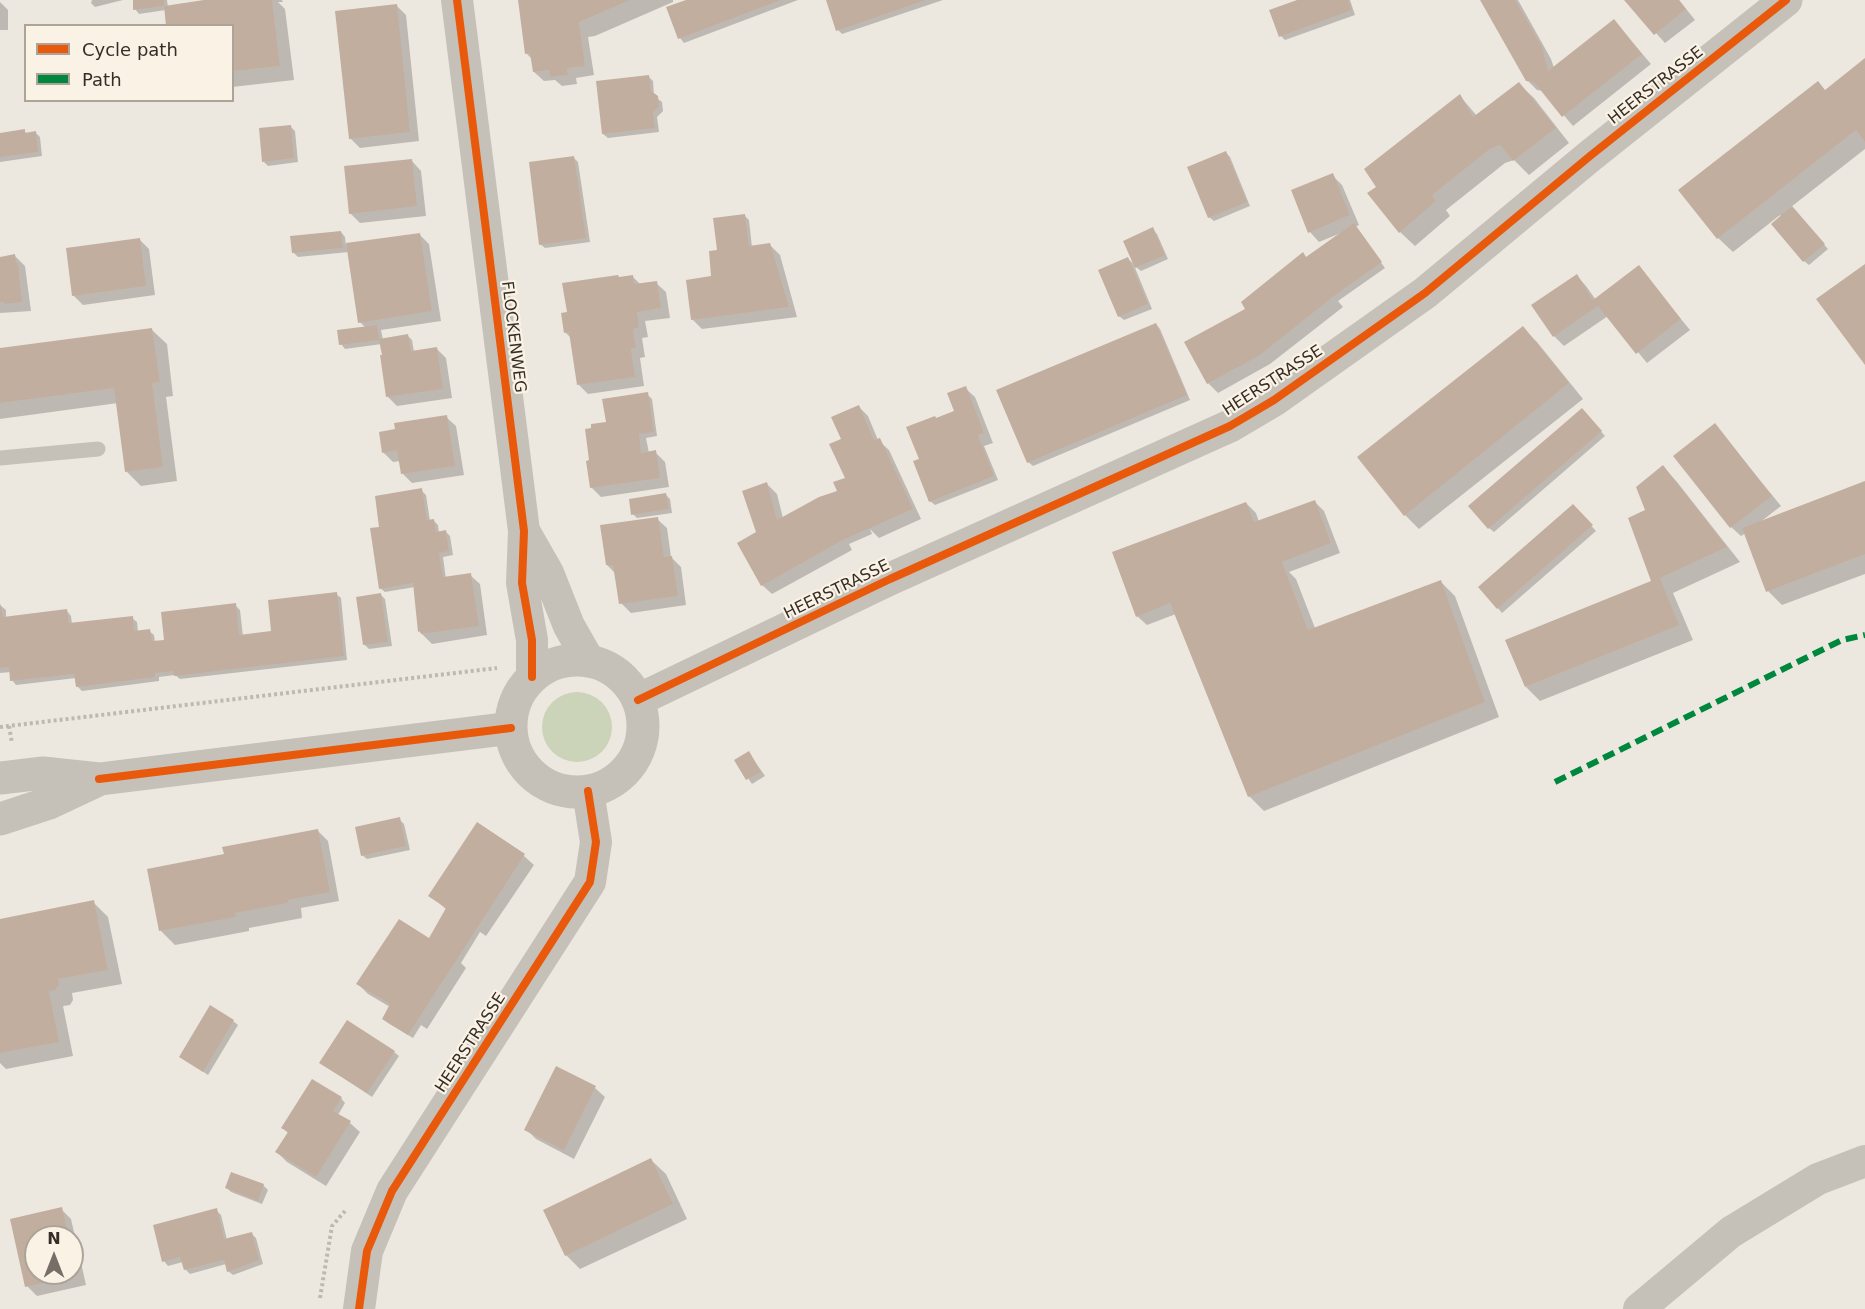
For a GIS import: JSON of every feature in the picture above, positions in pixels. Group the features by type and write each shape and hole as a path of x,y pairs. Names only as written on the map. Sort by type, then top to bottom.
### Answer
{"street":[{"name":"FLOCKENWEG","path":"458,0 524,531 522,583 532,640 532,677"},
{"name":"HEERSTRASSE","path":"638,700 890,579 1230,426 1274,400 1425,293 1590,156 1786,0"},
{"name":"FLOCKENWEG","path":"524,531 548,573 569,626 589,661"},
{"path":"568,660 589,661 609,668 626,681 638,700 643,719 642,739 635,758 623,774 607,785 588,791 569,792 552,787 536,778 523,765 514,747 511,728 513,709 520,692 532,677 549,666 568,660"},
{"path":"0,778 43,773 99,779 511,728"},
{"path":"0,819 49,802 99,779"},
{"name":"HEERSTRASSE","path":"359,1309 367,1251 392,1191 590,882 596,842 588,791"},
{"path":"1639,1309 1731,1232 1818,1179 1865,1161"}],"lane":[{"path":"0,458 98,449"}],"path":[{"path":"0,727 495,670 532,640"}],"green space":[{"path":"577,692 590,695 602,702 609,714 612,727 609,740 602,752 590,759 577,762 564,759 552,752 545,740 542,727 545,714 552,702 564,695"}],"building":[{"path":"133,0 164,0 164,6 133,10"},
{"path":"204,0 272,0 280,66 234,71 234,24 166,24 164,6"},
{"path":"518,0 630,0 579,22 585,66 567,68 568,75 550,77 549,70 533,72 530,53 525,54"},
{"path":"686,0 781,0 678,39 666,7"},
{"path":"826,0 926,0 836,31"},
{"path":"1297,0 1348,0 1352,10 1279,37 1269,10"},
{"path":"1480,0 1515,0 1542,47 1548,71 1614,19 1642,54 1562,117 1534,82 1526,81"},
{"path":"1624,0 1679,0 1686,9 1654,35"},
{"path":"397,4 410,132 349,139 335,11"},
{"path":"1865,58 1865,142 1856,130 1717,239 1678,190 1818,81 1825,90"},
{"path":"649,75 651,91 658,96 659,106 653,112 655,128 602,134 596,81"},
{"path":"1519,82 1556,128 1513,161 1500,145 1490,149 1432,195 1436,201 1399,233 1367,193 1376,187 1364,169 1460,94 1473,117"},
{"path":"291,125 294,158 262,162 259,128"},
{"path":"25,129 25,133 36,131 38,152 0,157 0,133"},
{"path":"1226,151 1247,202 1208,218 1187,167"},
{"path":"574,156 586,238 539,245 529,162"},
{"path":"412,159 417,206 349,214 344,166"},
{"path":"1333,173 1350,215 1308,233 1291,190"},
{"path":"1792,206 1825,244 1803,262 1771,224"},
{"path":"745,214 749,246 770,243 789,307 691,320 686,280 711,276 709,251 717,250 713,218"},
{"path":"1354,223 1382,262 1334,296 1260,355 1207,384 1184,342 1245,309 1241,302 1303,252 1306,257"},
{"path":"1153,227 1165,255 1135,268 1123,241"},
{"path":"341,231 343,248 292,253 290,236"},
{"path":"420,233 432,311 358,323 346,243"},
{"path":"140,238 146,286 72,296 66,248"},
{"path":"15,254 22,302 4,304 0,302 0,257"},
{"path":"1128,257 1148,304 1118,317 1098,270"},
{"path":"1865,264 1865,365 1816,299"},
{"path":"1639,265 1681,319 1636,354 1598,306 1553,337 1531,305 1577,274 1593,300"},
{"path":"618,275 619,277 633,275 634,284 657,281 661,308 637,312 639,327 633,329 636,348 631,349 635,377 577,385 569,332 564,333 561,313 567,312 562,283"},
{"path":"1156,323 1187,395 1027,463 996,390"},
{"path":"377,325 379,339 408,334 411,351 437,347 443,389 386,397 379,340 339,345 337,330"},
{"path":"1523,326 1569,383 1404,516 1357,457"},
{"path":"152,328 160,382 152,383 163,467 125,472 114,388 0,403 0,348"},
{"path":"966,386 984,433 978,435 994,476 929,502 913,461 919,459 906,427 954,411 947,393"},
{"path":"648,392 654,432 639,434 641,453 656,450 660,478 590,488 585,429 591,428 591,424 606,422 602,399"},
{"path":"859,405 874,440 880,438 913,509 843,540 761,586 737,543 756,532 742,491 767,482 777,520 819,497 837,491 833,482 845,478 829,444 841,439 831,417"},
{"path":"1582,408 1602,431 1488,529 1468,506"},
{"path":"447,415 455,466 401,474 397,450 382,453 379,432 395,429 394,423"},
{"path":"1715,423 1772,496 1730,528 1673,456"},
{"path":"1663,465 1727,547 1660,578 1679,625 1525,687 1505,640 1651,581 1628,518 1645,510 1636,487"},
{"path":"1865,481 1865,554 1766,592 1742,528"},
{"path":"422,488 427,520 434,519 436,532 446,530 449,551 439,553 443,577 471,573 479,626 421,634 420,631 418,632 413,583 379,589 370,528 379,527 375,496"},
{"path":"666,493 669,509 631,515 629,499"},
{"path":"1315,500 1331,543 1282,562 1308,630 1441,580 1485,702 1248,797 1170,603 1136,617 1112,552 1246,502 1254,522"},
{"path":"1573,504 1593,525 1497,609 1478,587"},
{"path":"658,517 664,557 672,556 678,596 619,604 613,565 606,565 600,525"},
{"path":"337,592 344,656 174,676 173,671 155,673 155,677 76,687 74,674 10,681 9,667 0,668 0,603 3,617 67,609 69,623 133,616 134,631 150,629 152,641 164,640 161,612 236,603 239,635 271,631 268,600"},
{"path":"381,593 388,642 363,645 356,597"},
{"path":"749,751 761,772 746,780 734,760"},
{"path":"400,817 406,846 361,856 355,827"},
{"path":"477,822 525,854 408,1035 382,1019 390,1004 356,984 399,919 429,938 446,908 428,896"},
{"path":"318,829 330,892 235,913 236,917 159,931 147,869 224,854 222,847"},
{"path":"94,900 108,970 58,979 59,985 55,990 49,991 59,1042 0,1053 0,919"},
{"path":"210,1005 234,1020 203,1072 179,1057"},
{"path":"347,1020 395,1051 367,1093 319,1063"},
{"path":"556,1066 596,1086 564,1150 524,1130"},
{"path":"312,1079 342,1097 333,1111 351,1121 316,1177 275,1152 288,1132 281,1128"},
{"path":"651,1158 673,1204 565,1256 543,1210"},
{"path":"231,1172 264,1184 258,1201 225,1188"},
{"path":"62,1207 66,1225 24,1225 24,1282 10,1219"},
{"path":"217,1208 224,1239 252,1232 259,1260 227,1272 224,1260 184,1270 180,1257 162,1262 153,1225"}],"marked path":[{"path":"1555,782 1842,640 1865,635"}],"cycle path":[{"path":"457,0 524,531 522,583 532,640 532,677"},
{"path":"638,700 890,579 1230,426 1274,400 1425,293 1590,156 1786,0"},
{"path":"99,779 511,728"},
{"path":"359,1309 367,1251 392,1191 590,882 596,842 588,791"}]}
